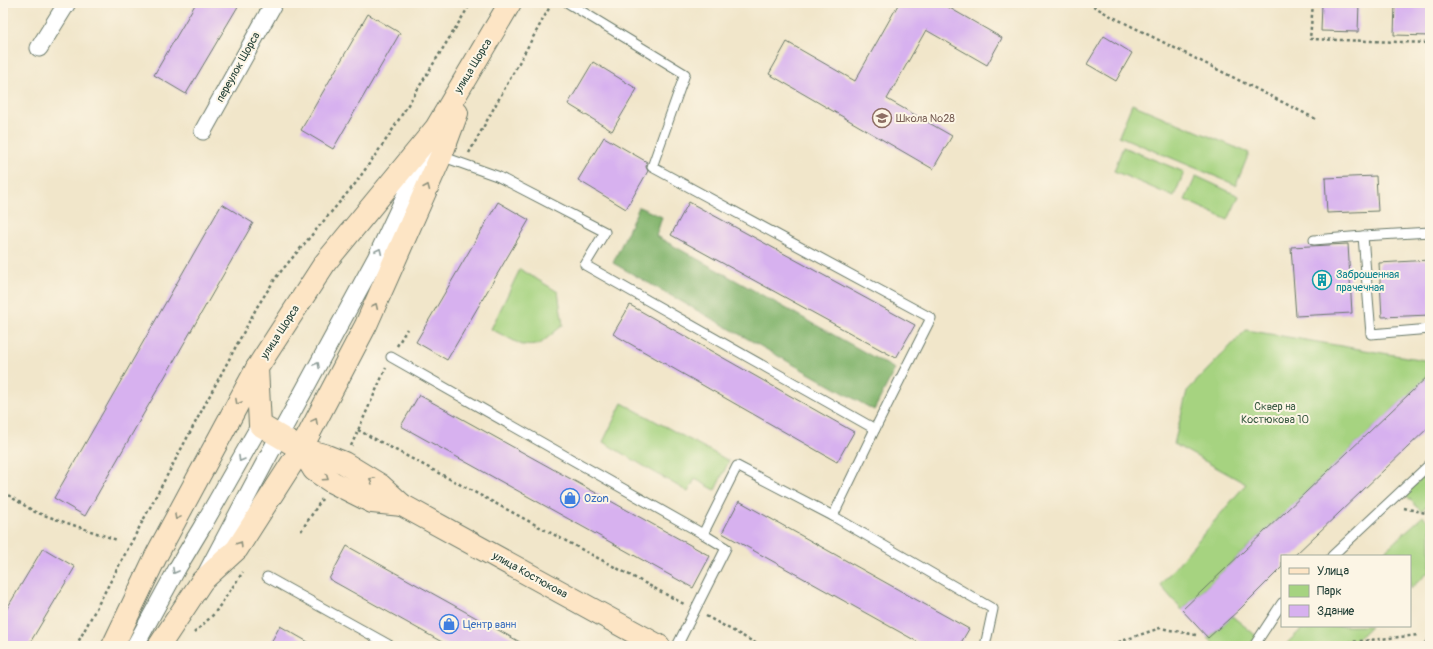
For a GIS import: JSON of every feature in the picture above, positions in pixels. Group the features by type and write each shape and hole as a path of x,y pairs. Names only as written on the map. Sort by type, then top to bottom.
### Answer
{"main road":[{"name":"улица Щорса","path":"260,425 256,368 325,263 436,128 510,3"},
{"path":"202,581 236,549 301,450 366,324 440,156 480,54"},
{"path":"113,646 157,554 256,368"},
{"name":"улица Костюкова","path":"260,425 301,450 324,455 344,463 380,485 402,505 659,646"},
{"name":"улица Щорса","path":"159,646 202,581"}],"street":[{"path":"39,48 67,3"},
{"name":"переулок Щорса","path":"203,132 274,3"},
{"name":"улица Щорса","path":"202,581 376,258 436,128"},
{"path":"135,646 178,567 260,425"}],"lane":[{"path":"568,3 685,74 652,167 931,318 874,429 833,516"},
{"path":"440,156 497,176 605,232 585,265 874,429"},
{"path":"1314,240 1430,232"},
{"path":"1363,236 1371,334 1430,329"},
{"path":"391,357 726,548 677,646"},
{"path":"1333,555 1430,464"},
{"path":"703,534 737,466 833,516 993,609 985,646"},
{"path":"267,577 391,646"},
{"path":"1254,646 1281,605"}],"path":[{"path":"1088,3 1316,119"},
{"path":"1313,3 1310,39 1430,43"},
{"path":"391,357 407,329"},
{"path":"358,430 760,646"},
{"path":"3,492 35,512 117,540"},
{"path":"1388,504 1430,514"},
{"path":"1107,646 1160,628 1196,635"},
{"path":"1312,646 1422,635"}],"green space":[{"path":"1132,104 1249,153 1236,185 1119,136"},
{"path":"1123,147 1184,172 1174,197 1114,171"},
{"path":"1196,176 1239,196 1228,220 1185,200"},
{"path":"639,207 662,217 656,236 895,369 874,410 613,263"},
{"path":"520,269 558,292 563,325 540,344 522,345 491,329"},
{"name":"Сквер на Костюкова 10","path":"1246,330 1430,361 1430,384 1425,379 1182,610 1160,585 1246,484 1174,444 1187,391"},
{"path":"622,403 729,461 715,490 695,479 688,492 603,442"},
{"path":"1430,470 1430,503 1421,511 1405,494"},
{"path":"1423,516 1430,523 1430,571 1411,588 1411,555 1380,555"},
{"path":"1232,616 1259,638 1254,646 1216,646 1208,638"},
{"path":"1304,627 1370,627 1350,646 1289,646 1287,643"}],"building":[{"path":"196,3 240,3 186,94 154,75"},
{"path":"899,3 941,3 1002,38 987,65 926,30 887,99 952,136 933,169 769,74 787,42 855,81"},
{"path":"1322,3 1359,3 1358,32 1321,31"},
{"path":"1395,3 1430,3 1430,36 1394,35"},
{"path":"368,14 400,33 333,149 301,130"},
{"path":"1104,36 1132,53 1116,81 1087,64"},
{"path":"593,62 637,89 612,131 568,104"},
{"path":"604,137 647,162 646,167 648,171 626,209 578,180"},
{"path":"1376,176 1378,211 1327,213 1325,178"},
{"path":"498,202 529,220 447,360 416,342"},
{"path":"689,202 915,325 896,358 671,235"},
{"path":"222,204 253,223 85,516 54,498"},
{"name":"Заброшенная прачечная","path":"1348,244 1352,313 1296,316 1291,247"},
{"path":"1430,260 1430,315 1382,317 1379,263"},
{"path":"630,305 854,432 837,462 613,334"},
{"path":"1430,374 1430,426 1295,555 1281,555 1281,568 1240,609 1208,638 1182,610"},
{"path":"419,395 710,556 693,588 401,426"},
{"path":"739,501 969,629 959,646 925,646 722,533"},
{"path":"347,546 527,646 449,646 329,579"},
{"path":"43,548 75,567 28,646 3,646 3,615"},
{"path":"280,626 315,646 269,646"}],"place":[{"name":"Школа №28","path":"882,118"},
{"name":"Заброшенная прачечная","path":"1322,280"},
{"name":"Ozon","path":"570,498"},
{"name":"Центр ванн","path":"449,624"}]}
